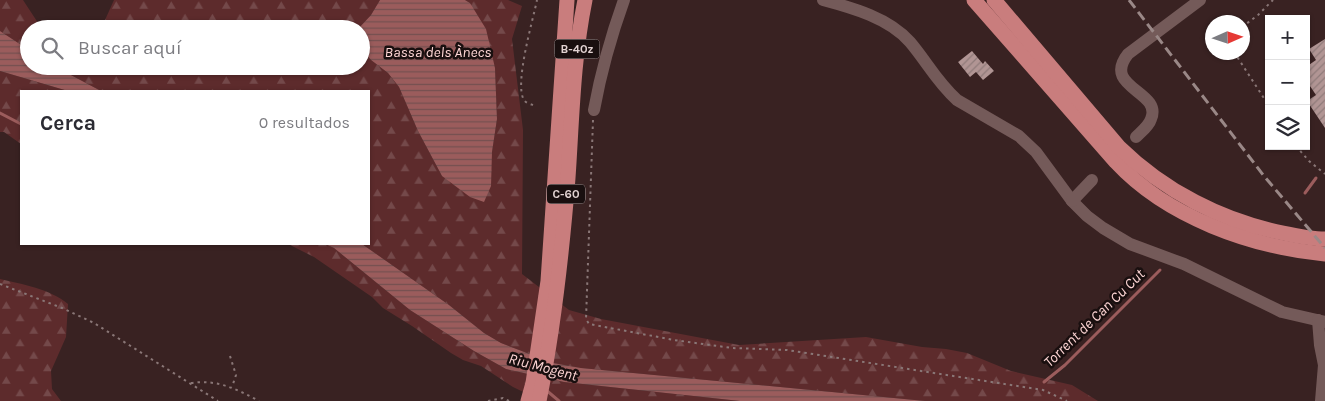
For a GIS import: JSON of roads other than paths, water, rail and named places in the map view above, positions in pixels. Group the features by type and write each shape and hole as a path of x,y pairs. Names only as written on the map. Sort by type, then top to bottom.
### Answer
{"highway":[{"path":"567,0 567,96"},
{"name":"B-40z","path":"567,96 575,0"},
{"name":"B-40z","path":"567,96 576,58 584,0"},
{"path":"567,96 594,0"},
{"path":"974,0 1116,162 1140,185 1179,210 1223,230 1249,239 1325,254"},
{"path":"994,0 1119,147 1148,172 1191,200 1219,213 1260,228 1325,239"},
{"name":"C-60","path":"539,401 568,177 567,96"},
{"name":"C-60","path":"528,401 553,286"}],"street":[{"path":"594,110 599,81 624,0"},
{"path":"823,0 867,14 903,35 935,77 957,100 1019,136 1036,152 1072,201 1095,222 1130,244 1184,264 1282,312 1322,321 1320,345 1324,365 1321,401"},
{"path":"1136,138 1151,121 1152,109 1149,102 1126,82 1122,76 1122,65 1128,54 1195,3"},
{"path":"1072,201 1092,180"}],"water":[{"name":"Bassa dels Ànecs","path":"380,0 465,0 470,3 486,29 495,68 497,119 492,152 491,186 484,202 470,197 442,176 418,131 399,87 388,73 370,59 370,20 366,20"},
{"path":"0,31 20,44 20,75 71,75 99,90 65,90 0,71"},
{"name":"Riu Mogent","path":"327,245 363,245 449,305 484,333 501,343 553,363 581,368 925,401 740,401 564,382 506,369 410,310 334,248"}],"waterway":[{"path":"0,113 20,123"},
{"name":"Torrent de Can Cu Cut","path":"1305,193 1316,178"},
{"name":"Torrent de Can Cu Cut","path":"1044,382 1065,365 1160,270"},
{"path":"546,390 559,401"}],"railway":[{"path":"1129,0 1264,176 1325,248"}]}
